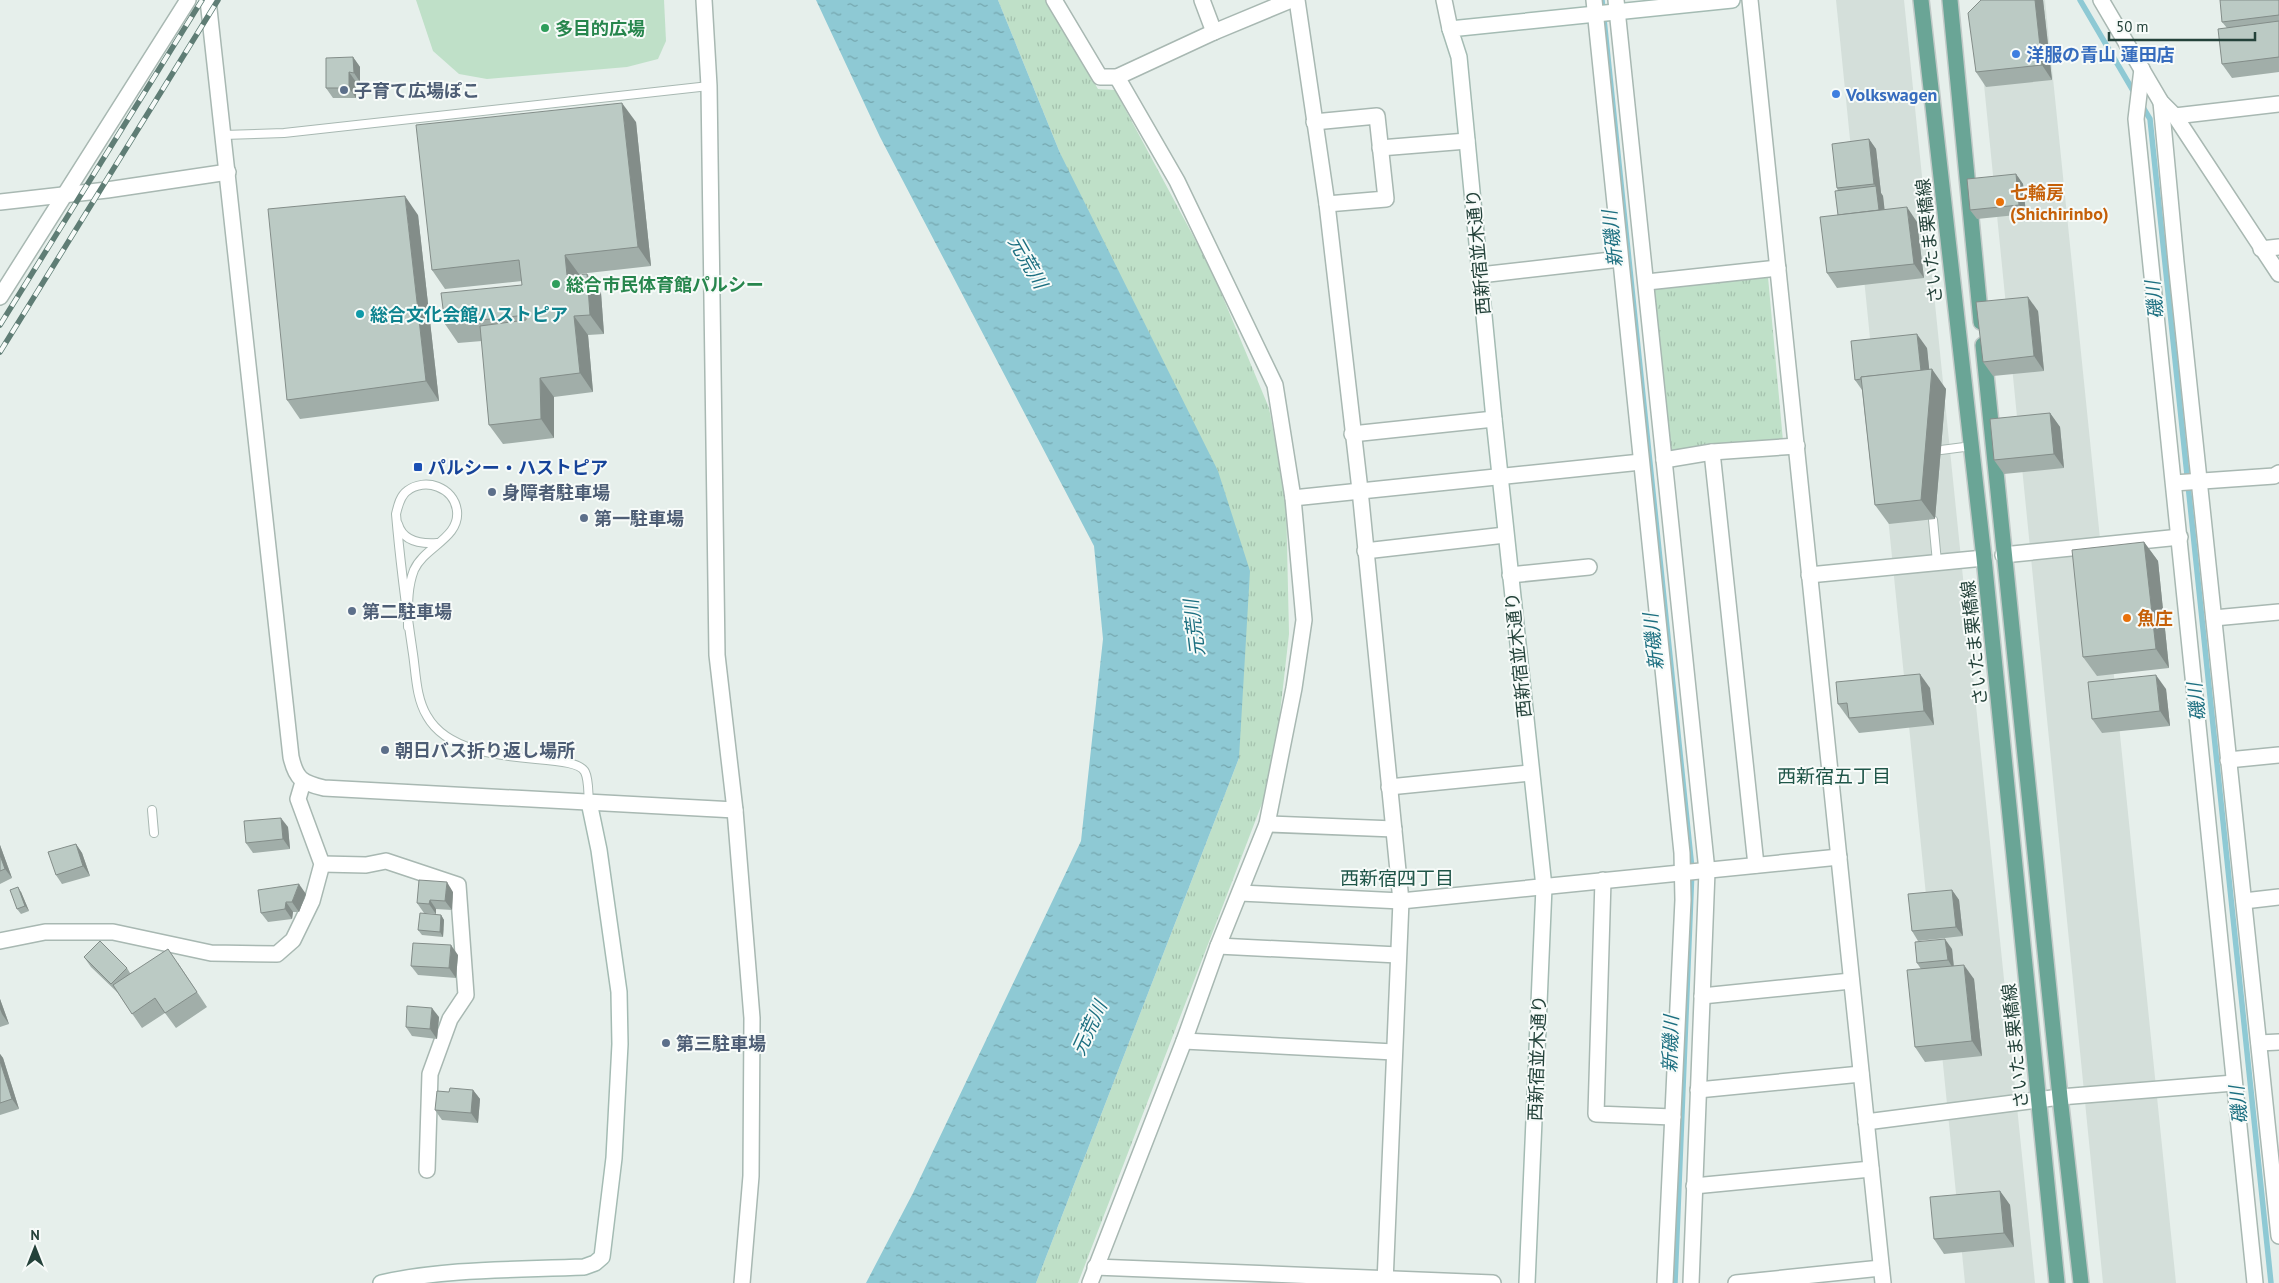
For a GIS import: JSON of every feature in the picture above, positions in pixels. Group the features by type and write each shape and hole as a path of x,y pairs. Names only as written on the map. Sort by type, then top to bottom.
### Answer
{"main road":[{"name":"さいたま栗橋線","path":"1921,0 1984,558 2057,1283"},
{"path":"1950,0 2003,555 2081,1283"}],"street":[{"path":"0,297 188,0"},
{"path":"208,0 290,757 294,772 303,782 324,788 735,810"},
{"path":"704,0 709,86 717,655 735,810 752,1018 750,1176 742,1283"},
{"path":"1054,0 1100,78 1117,78 1214,32 1291,0"},
{"path":"1202,0 1214,32"},
{"path":"1297,0 1327,204 1352,434 1360,490 1401,901 1386,1280"},
{"name":"西新宿並木通り","path":"1444,0 1450,29 1459,57 1530,773 1544,887 1528,1283"},
{"path":"1450,29 1594,7 1732,0"},
{"path":"1736,1283 1882,1276 1750,0"},
{"path":"2101,0 2161,102 2174,116 2279,274"},
{"path":"1617,6 1707,871 1691,1283"},
{"path":"1594,7 1682,873 1683,900 1666,1283"},
{"path":"2142,69 2136,119 2255,1283"},
{"path":"1090,1283 1266,824 1294,688 1304,620 1294,498 1275,385 1177,181 1117,78"},
{"path":"2161,102 2228,760 2276,1187 2279,1236"},
{"path":"2174,116 2279,104"},
{"path":"1314,122 1377,116 1386,199 1327,204"},
{"path":"1380,148 1467,141"},
{"path":"0,202 228,172"},
{"path":"2261,249 2279,247"},
{"path":"1480,275 1620,259"},
{"path":"1647,282 1778,268"},
{"path":"1352,434 1494,419"},
{"path":"1664,460 1712,452 1796,446"},
{"path":"1712,452 1756,866"},
{"path":"1294,498 1501,475 1641,462"},
{"path":"2174,483 2274,476 2279,473"},
{"path":"1365,550 1506,535"},
{"path":"2003,555 2180,536"},
{"path":"1809,575 1984,558"},
{"path":"1510,575 1589,567"},
{"path":"2214,618 2279,612"},
{"path":"2228,760 2279,755"},
{"path":"1389,787 1530,773"},
{"path":"0,941 45,932 113,932 211,953 277,954 294,940 312,901 322,864 298,799 303,782"},
{"path":"381,1283 416,1275 449,1272 584,1267 594,1263 602,1256 614,1158 620,1044 619,992 589,802"},
{"path":"1266,824 1394,829"},
{"path":"1240,893 1401,901 1839,857"},
{"path":"322,864 366,865 386,861 458,885 466,995 450,1019 430,1074 427,1170"},
{"path":"1603,880 1596,1114 1673,1117"},
{"path":"2244,901 2279,897"},
{"path":"1218,946 1398,955"},
{"path":"1702,996 1851,981"},
{"path":"1184,1040 1394,1052"},
{"path":"2259,1044 2279,1042"},
{"path":"1698,1090 1861,1074"},
{"path":"1866,1122 2060,1097 2234,1083"},
{"path":"1694,1186 1871,1169"},
{"path":"1096,1267 1493,1283"}],"lane":[{"path":"223,135 284,133 709,86"},
{"path":"1941,450 1972,446"},
{"path":"408,627 409,587 415,568 437,543 449,535 456,523 457,510 452,498 443,489 434,485 420,484 406,491 399,501 396,514 408,627 420,698 427,717 441,734 460,745 505,757 561,761 578,765 585,772 589,802"},
{"path":"396,514 399,528 409,539 423,544 437,543"},
{"path":"1933,520 1937,562"},
{"path":"152,810 154,833"}],"shaded area":[{"path":"1836,0 1904,0 2035,1283 1965,1283"},
{"path":"2018,0 2045,0 2176,1283 2103,1283 1978,24"}],"green space":[{"name":"多目的広場","path":"416,0 664,0 666,41 658,59 627,67 487,79 459,74 433,51"},
{"path":"998,0 1045,0 1098,89 1115,90 1212,271 1269,408 1286,499 1289,634 1273,775 1078,1283 1036,1283 1239,758 1060,153"},
{"path":"1768,277 1783,441 1664,452 1649,288"}],"water":[{"name":"元荒川","path":"816,0 998,0 1060,153 1218,471 1250,571 1239,758 1036,1283 866,1283 913,1193 1081,841 1103,639 1094,546 880,137"}],"building":[{"name":"洋服の青山 蓮田店","path":"1981,0 2035,0 2042,65 1976,72 1968,13"},
{"path":"2220,0 2279,0 2279,15 2222,22"},
{"path":"2279,21 2279,57 2222,64 2218,29"},
{"path":"353,57 354,73 349,72 349,88 326,88 326,58"},
{"name":"総合市民体育館パルシー","path":"622,103 638,247 565,255 567,275 587,274 590,315 574,316 580,373 540,378 541,419 489,425 480,326 526,320 526,315 445,324 441,293 522,285 519,260 432,270 416,125"},
{"path":"1869,139 1874,184 1837,188 1832,144"},
{"path":"2016,174 2019,205 1970,210 1967,179"},
{"path":"1876,186 1879,210 1838,215 1835,191"},
{"name":"総合文化会館ハストピア","path":"405,196 426,381 287,400 268,209"},
{"path":"1907,207 1914,264 1827,273 1820,217"},
{"path":"2028,297 2034,356 1983,362 1976,302"},
{"path":"1917,334 1921,371 1861,377 1861,379 1855,380 1851,341"},
{"path":"1932,369 1921,500 1875,505 1861,377"},
{"path":"2050,413 2054,454 1994,460 1990,419"},
{"name":"魚庄","path":"2144,542 2156,649 2083,657 2072,550"},
{"path":"1920,674 1924,711 1849,718 1847,703 1838,704 1836,682"},
{"path":"2156,675 2160,711 2092,719 2088,682"},
{"path":"281,818 283,839 246,843 244,821"},
{"path":"76,844 83,866 56,875 48,852"},
{"path":"0,855 5,869 0,871"},
{"path":"419,880 447,882 445,901 430,900 429,904 417,903"},
{"path":"299,884 292,902 286,902 285,909 261,913 258,890"},
{"path":"18,887 25,906 17,909 10,890"},
{"path":"1952,890 1956,927 1912,931 1908,894"},
{"path":"420,913 441,915 440,932 418,930"},
{"path":"1945,939 1948,960 1917,963 1915,942"},
{"path":"100,941 127,968 111,984 84,957"},
{"path":"413,943 451,945 449,968 411,966"},
{"path":"168,949 197,992 165,1013 155,998 132,1014 113,985"},
{"path":"1964,965 1972,1041 1915,1047 1907,970"},
{"path":"407,1006 432,1008 430,1029 406,1027"},
{"path":"0,1061 12,1099 0,1103"},
{"path":"450,1088 473,1090 471,1113 435,1110 437,1091 449,1092"},
{"path":"2000,1191 2004,1233 1934,1239 1930,1197"}],"waterway":[{"name":"新磯川","path":"1602,0 1692,869 1675,1283"},
{"path":"2080,0 2135,94"},
{"name":"磯川","path":"2141,104 2150,119 2271,1283"}],"railway":[{"path":"0,325 202,0"},
{"path":"0,352 218,0"}],"place":[{"name":"多目的広場","path":"545,28"},
{"name":"洋服の青山 蓮田店","path":"2016,54"},
{"name":"子育て広場ぽこ","path":"344,90"},
{"name":"Volkswagen","path":"1836,94"},
{"name":"七輪房 (Shichirinbo)","path":"2000,202"},
{"name":"総合市民体育館パルシー","path":"556,284"},
{"name":"総合文化会館ハストピア","path":"360,314"},
{"name":"パルシー・ハストピア","path":"418,467"},
{"name":"身障者駐車場","path":"492,492"},
{"name":"第一駐車場","path":"584,518"},
{"name":"第二駐車場","path":"352,611"},
{"name":"魚庄","path":"2127,618"},
{"name":"朝日バス折り返し場所","path":"385,750"},
{"name":"第三駐車場","path":"666,1043"}],"district":[{"name":"西新宿五丁目","path":"1834,776"},
{"name":"西新宿四丁目","path":"1397,878"}]}
